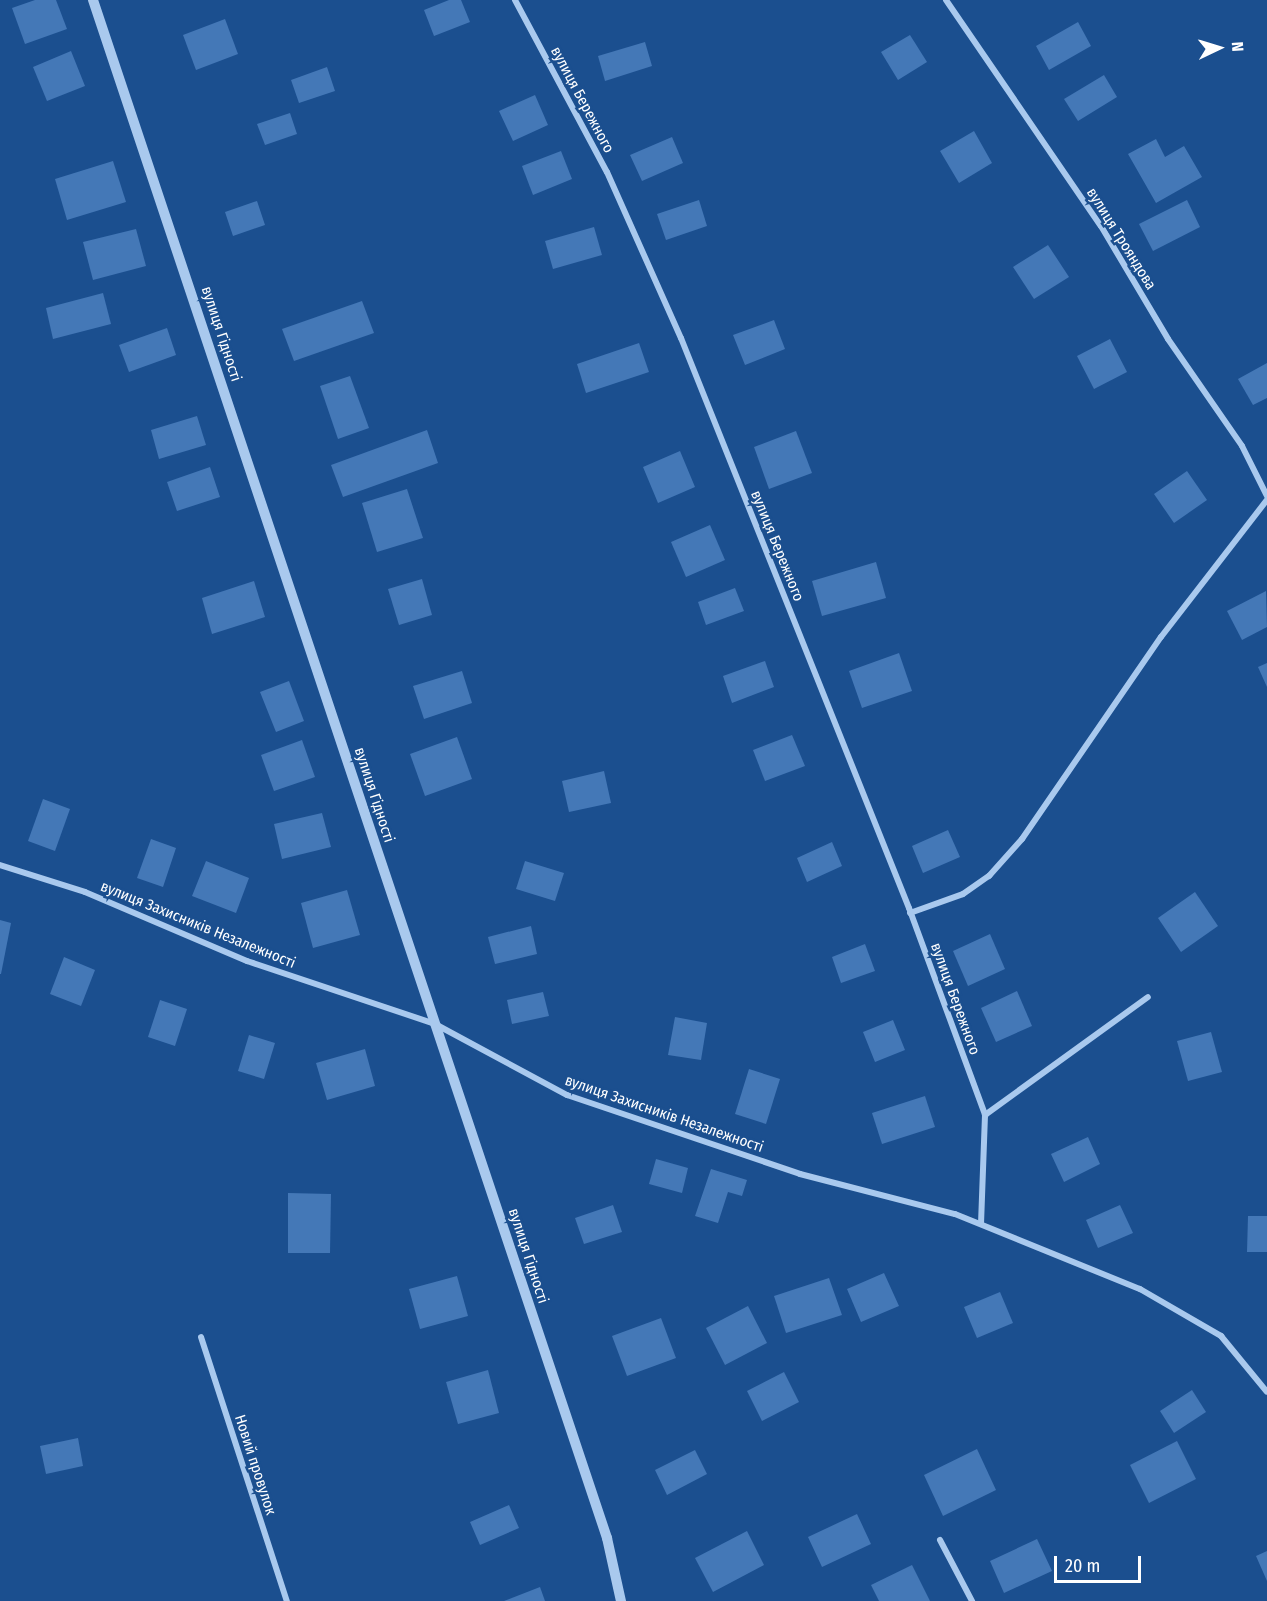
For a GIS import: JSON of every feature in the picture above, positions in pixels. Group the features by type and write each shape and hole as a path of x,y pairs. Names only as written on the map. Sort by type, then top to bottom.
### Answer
{"street":[{"name":"вулиця Гідності","path":"93,0 607,1538 621,1601"},
{"name":"вулиця Бережного","path":"515,0 607,172 681,338 910,913 985,1115 981,1224"},
{"name":"вулиця Трояндова","path":"946,0 1101,226 1168,339 1242,446 1267,498"},
{"path":"910,913 963,894 989,876 1022,839 1161,637 1267,498"},
{"name":"вулиця Захисників Незалежності","path":"0,865 85,892 247,961 435,1024 567,1095 800,1174 981,1224 1140,1289 1221,1336 1267,1392"},
{"path":"985,1115 1148,997"},
{"name":"Новий провулок","path":"201,1337 287,1601"},
{"path":"940,1539 972,1601"}],"building":[{"path":"35,0 56,0 67,29 25,44 12,8"},
{"path":"449,0 461,0 470,22 434,36 424,10"},
{"path":"225,19 238,54 196,70 183,35"},
{"path":"1078,22 1091,46 1049,70 1036,46"},
{"path":"910,35 927,62 898,80 881,52"},
{"path":"645,42 652,66 605,81 598,56"},
{"path":"71,51 85,86 47,101 33,67"},
{"path":"327,67 335,91 299,103 291,80"},
{"path":"1104,75 1117,97 1078,121 1064,99"},
{"path":"535,95 548,125 513,141 499,111"},
{"path":"290,113 297,134 265,145 257,124"},
{"path":"974,131 992,163 959,183 940,151"},
{"path":"672,137 683,163 642,181 630,155"},
{"path":"1156,139 1165,157 1184,146 1202,177 1156,203 1128,154"},
{"path":"561,151 572,179 533,195 522,166"},
{"path":"113,161 126,202 67,220 55,179"},
{"path":"699,200 707,226 666,240 657,214"},
{"path":"1187,200 1200,227 1153,251 1139,224"},
{"path":"257,201 265,225 233,236 225,212"},
{"path":"594,227 602,255 553,269 545,241"},
{"path":"136,229 146,266 93,280 83,242"},
{"path":"1048,245 1069,277 1034,299 1013,267"},
{"path":"103,293 111,324 53,339 46,308"},
{"path":"362,301 374,333 294,361 282,329"},
{"path":"774,320 785,349 745,365 733,335"},
{"path":"167,328 176,355 129,372 119,345"},
{"path":"1110,339 1127,372 1094,389 1077,356"},
{"path":"639,343 649,372 586,393 577,364"},
{"path":"1267,363 1267,398 1253,405 1238,379"},
{"path":"350,376 369,428 338,439 320,386"},
{"path":"197,416 206,445 159,459 151,430"},
{"path":"427,430 438,463 343,497 331,465"},
{"path":"796,431 812,473 769,489 754,447"},
{"path":"680,451 695,487 658,503 643,467"},
{"path":"210,467 220,497 177,511 167,482"},
{"path":"1187,471 1207,500 1174,523 1154,494"},
{"path":"407,489 423,538 377,552 362,503"},
{"path":"710,525 725,560 686,577 671,542"},
{"path":"876,562 886,598 822,616 812,581"},
{"path":"422,579 432,615 399,625 388,589"},
{"path":"254,581 265,617 212,634 202,598"},
{"path":"735,588 744,611 706,625 698,602"},
{"path":"1266,591 1267,627 1242,640 1227,611"},
{"path":"899,653 912,691 862,708 849,671"},
{"path":"765,661 774,687 732,703 723,676"},
{"path":"1267,663 1267,687 1258,667"},
{"path":"462,671 472,703 424,719 413,686"},
{"path":"289,681 304,721 276,732 260,692"},
{"path":"792,735 805,766 765,781 753,750"},
{"path":"457,737 472,779 425,796 410,754"},
{"path":"302,740 315,777 274,791 261,755"},
{"path":"604,771 611,803 569,812 562,781"},
{"path":"43,799 70,809 55,851 28,841"},
{"path":"322,813 331,847 282,859 274,824"},
{"path":"948,830 960,857 923,873 912,846"},
{"path":"151,839 176,848 163,887 137,878"},
{"path":"832,842 842,866 807,882 797,858"},
{"path":"206,861 249,878 236,913 192,896"},
{"path":"525,861 564,873 555,901 516,889"},
{"path":"347,890 360,935 313,948 301,903"},
{"path":"1195,892 1218,926 1181,952 1158,918"},
{"path":"0,920 11,923 1,974 0,974"},
{"path":"531,926 537,954 495,964 488,937"},
{"path":"990,934 1005,969 968,986 953,951"},
{"path":"865,944 875,971 841,983 832,957"},
{"path":"64,957 95,970 81,1006 50,994"},
{"path":"1017,991 1032,1026 996,1042 981,1008"},
{"path":"543,992 549,1016 512,1024 507,1000"},
{"path":"160,1000 187,1009 175,1046 148,1037"},
{"path":"675,1017 707,1023 701,1060 668,1055"},
{"path":"893,1020 905,1050 875,1062 863,1032"},
{"path":"1211,1032 1222,1072 1188,1081 1177,1041"},
{"path":"249,1035 275,1043 264,1079 238,1071"},
{"path":"365,1049 375,1086 327,1100 316,1063"},
{"path":"749,1069 780,1079 766,1124 735,1114"},
{"path":"925,1096 935,1127 882,1144 872,1113"},
{"path":"1088,1137 1100,1164 1064,1182 1051,1154"},
{"path":"656,1159 688,1168 682,1193 649,1184"},
{"path":"711,1169 747,1180 742,1196 728,1192 718,1223 695,1216"},
{"path":"288,1193 331,1194 330,1253 288,1253"},
{"path":"613,1205 622,1232 584,1244 575,1218"},
{"path":"1120,1205 1133,1233 1098,1248 1086,1220"},
{"path":"1248,1216 1267,1216 1267,1252 1247,1252"},
{"path":"884,1273 899,1306 861,1322 847,1289"},
{"path":"457,1276 468,1316 420,1329 409,1289"},
{"path":"829,1278 842,1315 786,1333 774,1296"},
{"path":"1000,1292 1013,1323 977,1338 964,1307"},
{"path":"748,1306 767,1343 725,1365 706,1328"},
{"path":"661,1318 676,1358 627,1376 612,1336"},
{"path":"488,1370 499,1413 458,1424 446,1382"},
{"path":"784,1372 799,1402 762,1421 747,1391"},
{"path":"1192,1390 1206,1412 1174,1433 1160,1411"},
{"path":"78,1438 83,1466 46,1474 40,1446"},
{"path":"1177,1441 1196,1479 1149,1503 1130,1465"},
{"path":"977,1449 996,1490 943,1516 924,1475"},
{"path":"695,1450 707,1474 667,1495 655,1470"},
{"path":"509,1505 519,1528 480,1545 470,1522"},
{"path":"857,1514 871,1544 822,1567 808,1537"},
{"path":"747,1531 764,1565 713,1592 695,1558"},
{"path":"1037,1539 1052,1571 1004,1593 990,1561"},
{"path":"1267,1551 1267,1581 1256,1556"},
{"path":"912,1565 930,1601 879,1601 871,1585"},
{"path":"540,1587 545,1601 504,1601"}]}
